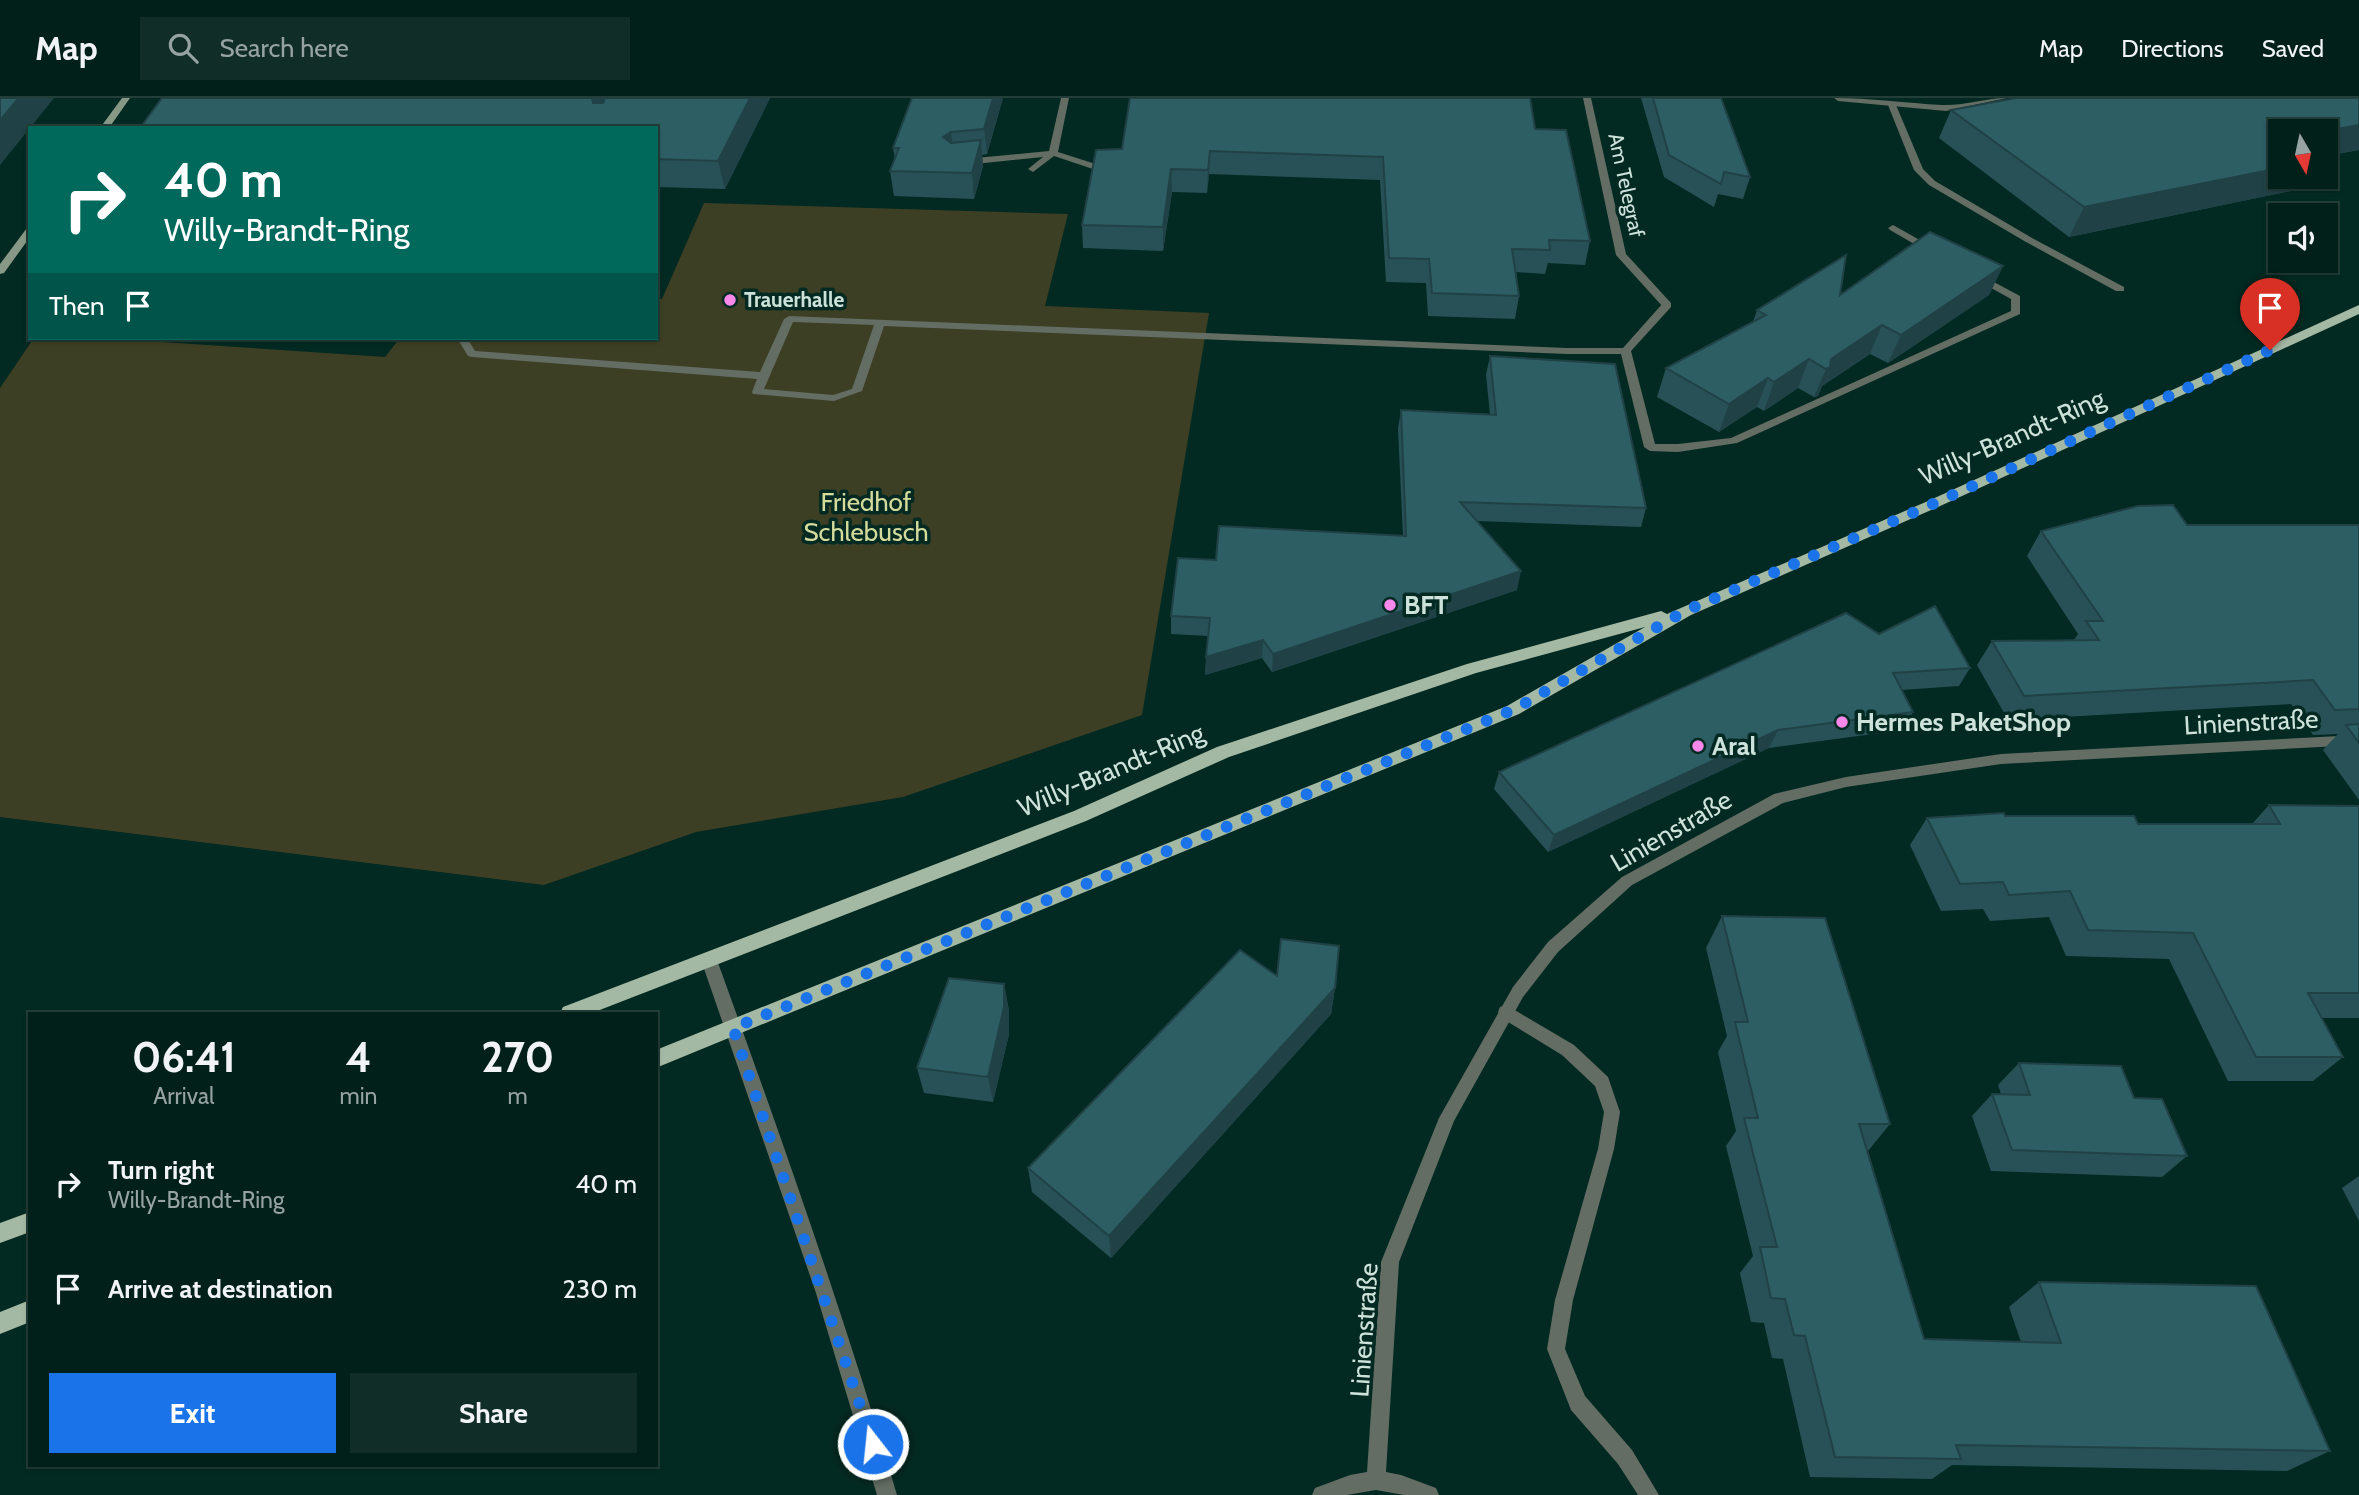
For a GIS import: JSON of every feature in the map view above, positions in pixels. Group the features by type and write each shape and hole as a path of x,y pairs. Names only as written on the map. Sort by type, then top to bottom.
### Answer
{"main road":[{"path":"105,126 126,98"},
{"path":"0,271 28,233"},
{"name":"Willy-Brandt-Ring","path":"658,1058 1513,710 1685,611 1933,504 2359,309"},
{"name":"Willy-Brandt-Ring","path":"573,1012 1080,816 1223,752 1473,668 1685,611"},
{"path":"0,1233 28,1223"},
{"path":"0,1323 28,1312"}],"street":[{"path":"1033,169 1053,153 1065,98"},
{"name":"Am Telegraf","path":"1587,98 1621,255 1667,305 1626,351"},
{"path":"1838,98 1946,108 2003,98"},
{"path":"1892,105 1919,170 1932,183 2120,289"},
{"path":"954,163 1053,153 1102,169"},
{"path":"1892,228 1938,254"},
{"path":"880,323 856,391 834,398 757,392 789,319 1626,351 1650,447 1678,449 1733,441 2016,312 2016,298 1971,272"},
{"path":"463,340 472,354 764,376"},
{"name":"Linienstraße","path":"1376,1480 1390,1262 1447,1118 1506,1012 1553,947 1627,881 1779,798 1846,782 2001,758 2359,740"},
{"path":"709,960 866,1418 887,1495"},
{"path":"1506,1012 1568,1050 1602,1082 1612,1112 1605,1149 1564,1300 1556,1349 1578,1403 1625,1457 1650,1495"},
{"path":"1322,1495 1348,1483 1376,1480 1405,1484 1429,1495"}],"green space":[{"name":"Friedhof Schlebusch","path":"704,203 1068,214 1045,306 1209,313 1142,715 903,797 696,832 544,885 0,817 0,388 33,340 132,340 385,357 398,340 658,340 658,299 662,299"}],"building":[{"path":"0,98 19,98 0,120"},
{"path":"162,98 592,98 593,103 603,103 605,98 750,98 718,161 658,159 658,126 141,126"},
{"path":"912,98 993,98 984,129 951,132 943,137 951,143 981,140 972,173 890,171 899,148 893,148"},
{"path":"1130,98 1530,98 1535,129 1566,130 1590,241 1549,240 1550,250 1512,249 1519,296 1432,293 1429,259 1389,258 1383,157 1210,151 1208,170 1171,169 1163,227 1082,225 1096,150 1122,149"},
{"path":"1653,98 1721,98 1750,177 1724,172 1721,184 1669,155"},
{"path":"2016,98 2359,98 2359,125 2338,129 2338,119 2268,119 2268,170 2084,207 1951,110"},
{"path":"1930,232 2003,266 1901,335 1882,325 1831,359 1830,367 1826,369 1809,359 1774,382 1768,378 1729,404 1666,368 1766,315 1757,310 1846,255 1840,295"},
{"path":"1490,356 1615,364 1646,508 1460,502 1521,571 1273,654 1263,640 1206,657 1210,618 1171,616 1178,558 1216,560 1219,526 1406,536 1401,410 1496,415"},
{"path":"2173,505 2187,525 2359,525 2359,709 2335,710 2313,680 2024,696 1992,641 2099,640 2086,621 2103,621 2041,531 2138,506"},
{"path":"1935,606 1970,668 1893,673 1913,712 1778,730 1554,835 1499,772 1846,613 1879,634"},
{"path":"2359,724 2359,743 2346,725"},
{"path":"2269,805 2359,806 2359,993 2308,993 2343,1057 2256,1057 2193,933 2088,930 2070,891 2009,895 2003,882 1960,884 1927,818 2004,813 2005,816 2134,816 2138,824 2280,824"},
{"path":"1722,916 1825,918 1890,1124 1859,1124 1924,1339 2061,1343 2039,1282 2256,1286 2330,1451 1956,1445 1961,1459 1835,1457 1805,1336 1794,1335 1785,1299 1771,1298 1760,1247 1777,1247 1744,1118 1758,1118 1735,1022 1748,1022"},
{"path":"1281,939 1339,946 1335,988 1109,1236 1028,1168 1240,950 1277,976"},
{"path":"949,978 1004,984 1004,1007 988,1077 917,1068"},
{"path":"2019,1063 2121,1066 2134,1098 2162,1099 2187,1156 2012,1150 1992,1094 2030,1095"}],"place":[{"name":"Trauerhalle","path":"730,300"},
{"name":"BFT","path":"1390,605"},
{"name":"Hermes PaketShop","path":"1842,722"},
{"name":"Aral","path":"1698,746"}],"route":[{"path":"873,1444 770,1131 733,1028 1513,710 1685,611 1933,504 2270,350"}]}
